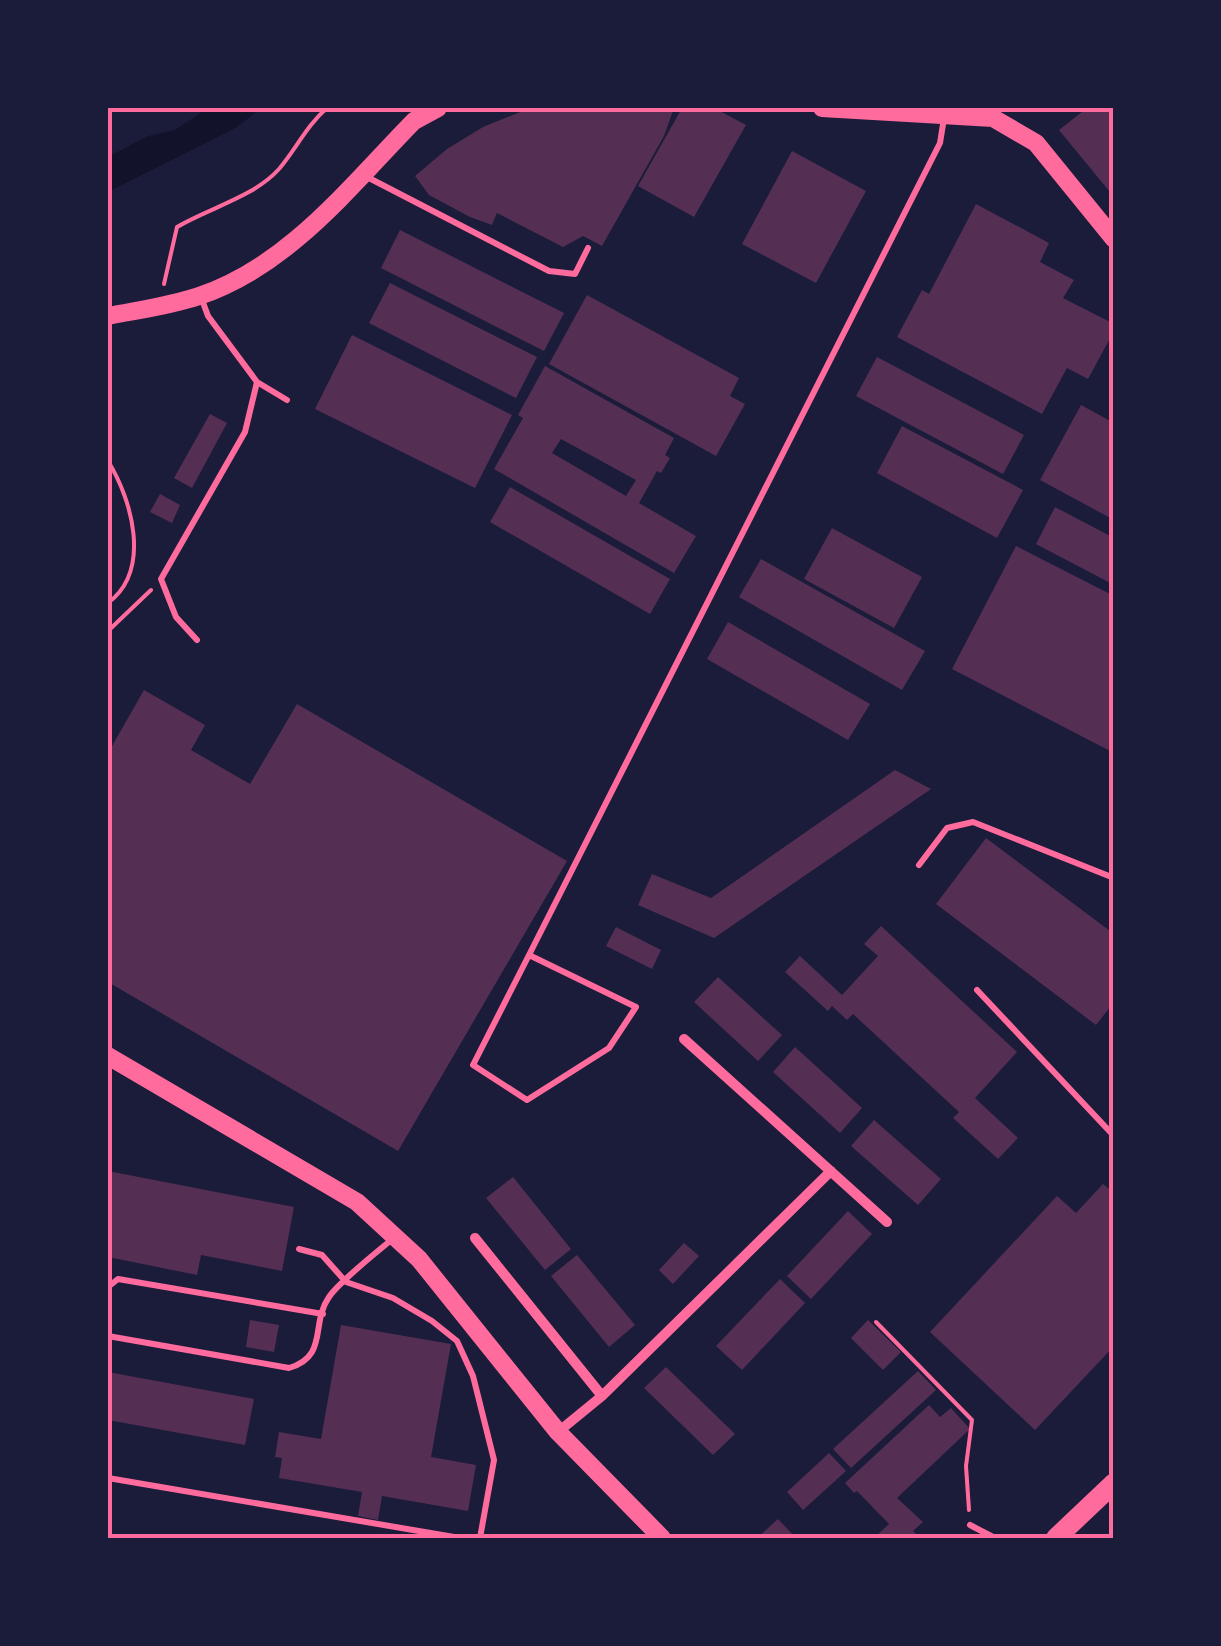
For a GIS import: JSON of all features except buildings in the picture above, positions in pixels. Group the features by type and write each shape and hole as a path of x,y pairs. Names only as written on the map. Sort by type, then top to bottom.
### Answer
{"main road":[{"path":"1056,1538 1114,1483"}],"street":[{"path":"108,316 200,296 252,270 298,240 414,121 438,108"},
{"path":"822,108 864,112 997,112 1036,144 1112,235"},
{"path":"684,1039 887,1222"},
{"path":"108,1056 357,1202 396,1236 558,1432 662,1538"},
{"path":"558,1432 602,1396 831,1171"},
{"path":"475,1238 602,1396"}],"lane":[{"path":"529,955 636,1007 610,1048 527,1100 473,1065 932,161 940,144 945,113"},
{"path":"362,174 549,270 575,274 588,248"},
{"path":"200,296 208,316 257,382 287,400"},
{"path":"197,640 176,617 161,579 245,432 257,382"},
{"path":"919,865 947,828 972,822 1113,876"},
{"path":"977,990 1114,1136"},
{"path":"108,1336 289,1368 303,1364 314,1351 329,1297 396,1236"},
{"path":"298,1248 322,1254 346,1282 392,1298 457,1341 473,1376 494,1460 480,1538"},
{"path":"108,1286 118,1279 323,1314"},
{"path":"108,1478 460,1538"},
{"path":"970,1525 995,1538"}],"path":[{"path":"161,306 177,227 252,190 278,171 314,119 327,108"},
{"path":"108,461 128,503 133,560 131,571 108,602"},
{"path":"108,630 141,603 161,579"},
{"path":"876,1322 972,1420 966,1466 970,1525"}],"shaded area":[{"path":"208,108 261,108 237,127 108,192 108,157 148,136 175,130"}]}
